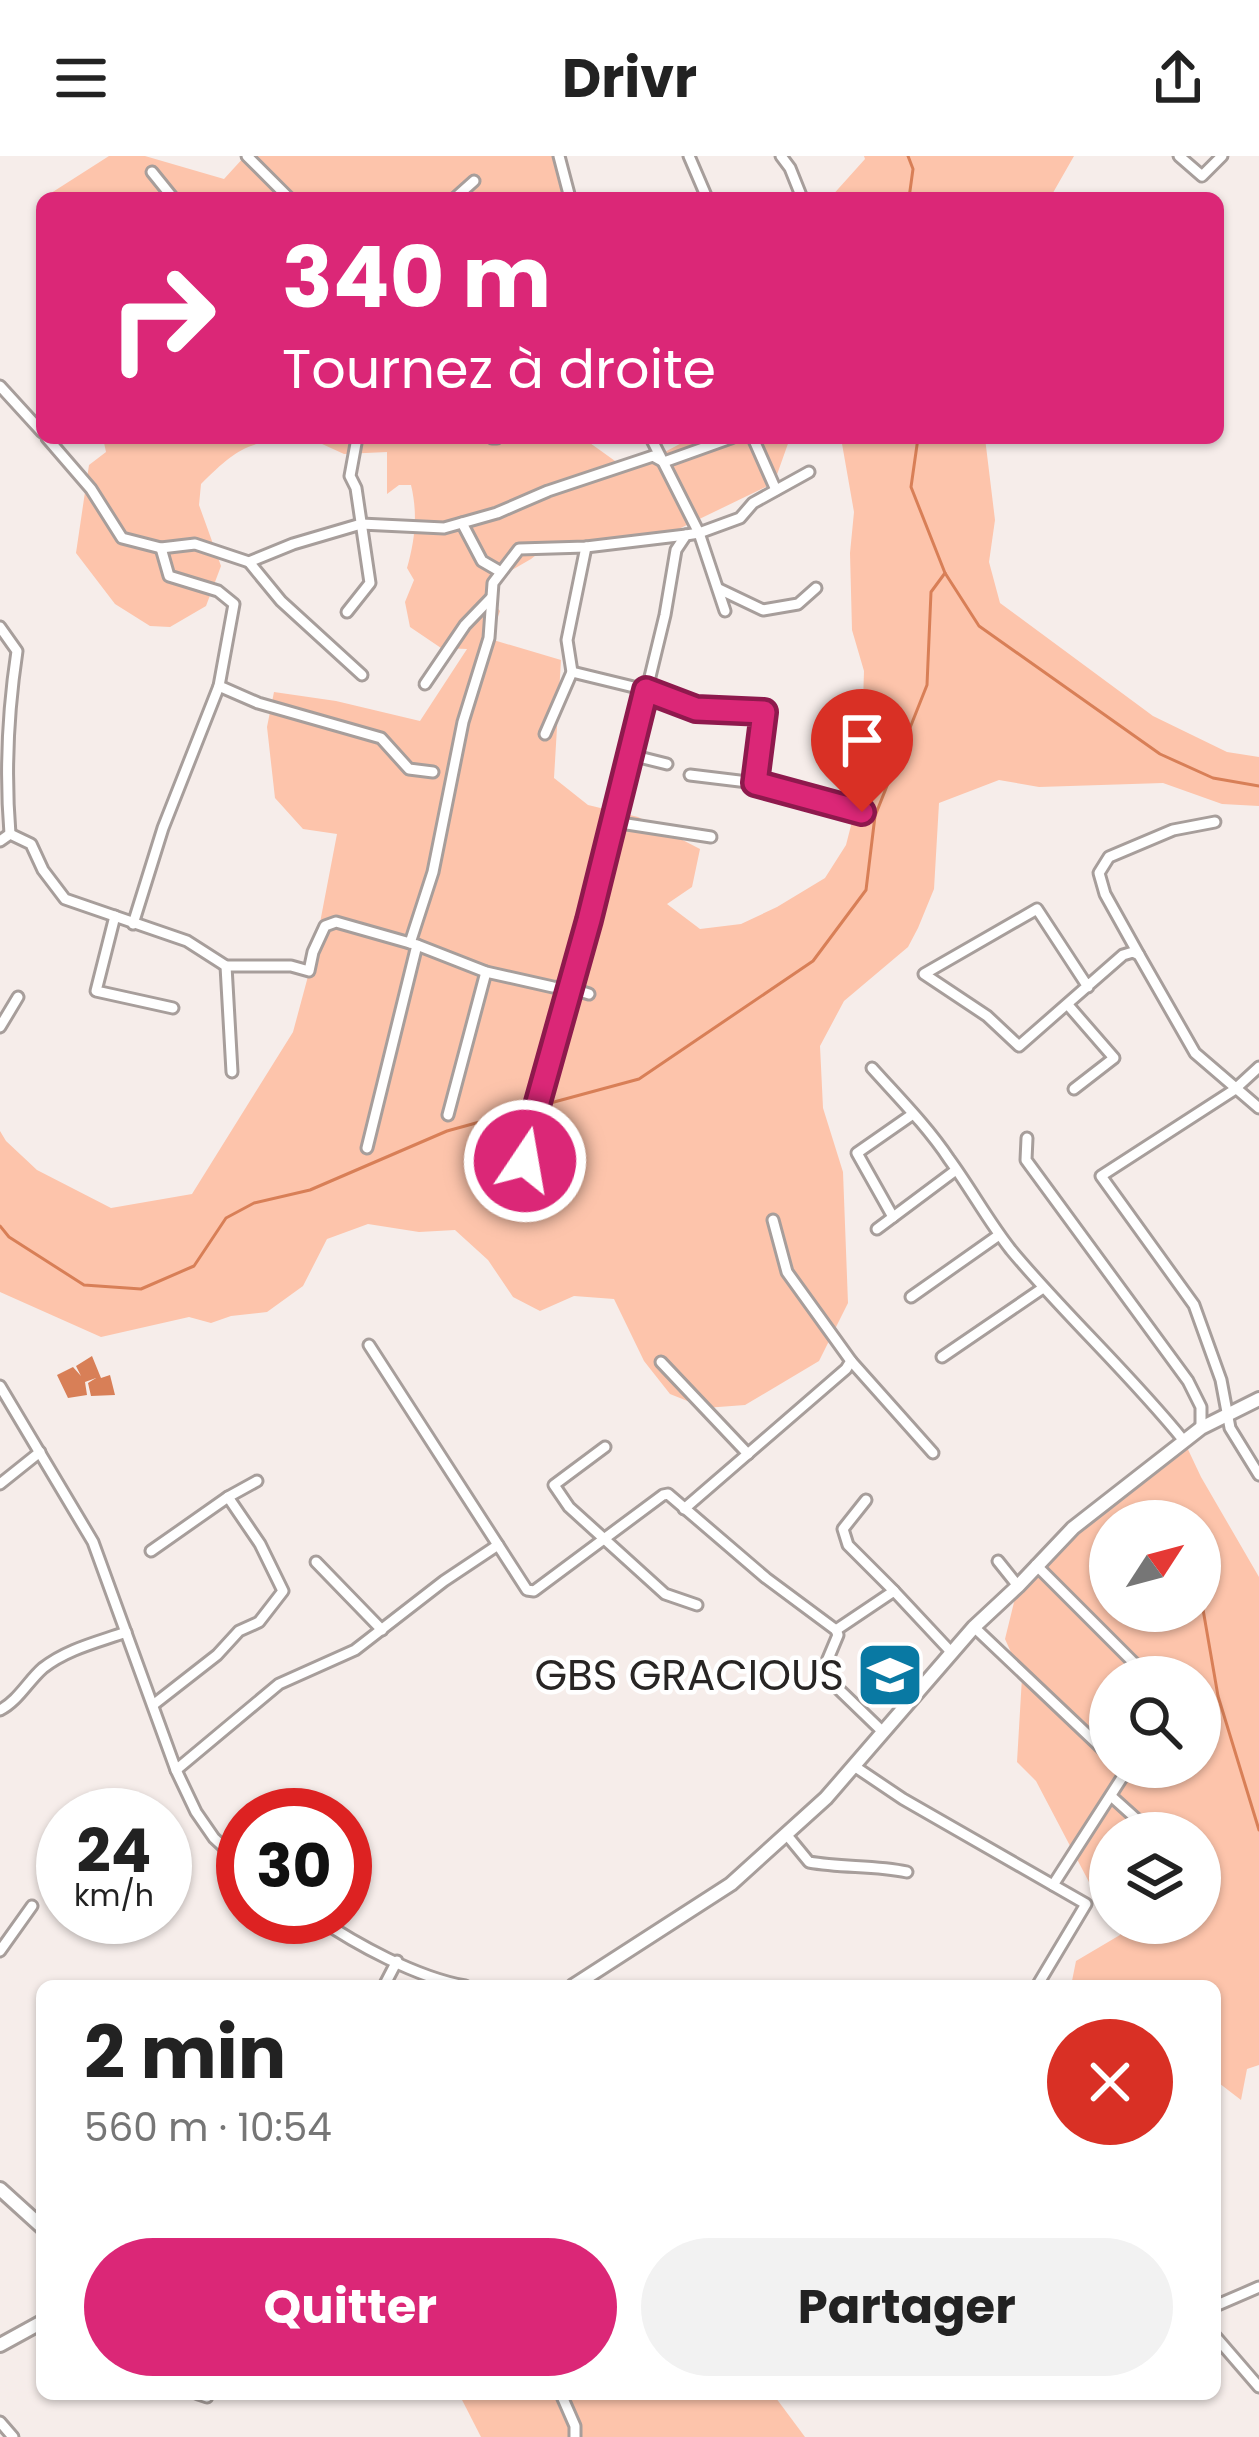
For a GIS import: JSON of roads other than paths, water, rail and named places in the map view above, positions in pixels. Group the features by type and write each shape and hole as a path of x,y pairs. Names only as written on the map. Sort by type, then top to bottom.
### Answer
{"street":[{"path":"248,156 283,192"},
{"path":"559,156 568,192"},
{"path":"689,156 704,192"},
{"path":"781,156 800,192"},
{"path":"1179,156 1202,176 1222,156"},
{"path":"152,172 168,192"},
{"path":"462,192 474,181"},
{"path":"0,386 36,426"},
{"path":"52,444 91,489 122,538 161,548 195,544 249,562 281,601 362,675"},
{"path":"347,612 370,583 356,488 350,476 356,444"},
{"path":"654,444 699,533 725,611"},
{"path":"249,562 361,524 444,528 653,456 664,462 714,444"},
{"path":"756,444 776,490"},
{"path":"367,1148 433,872 463,722 489,638 493,583 519,549 586,547 699,533 740,518 753,503 809,472"},
{"path":"462,523 482,561 501,572"},
{"path":"525,1161 631,755 676,550 686,535"},
{"path":"545,734 572,672 567,640 586,547"},
{"path":"133,925 163,828 219,686 234,604 218,591 169,576 161,548"},
{"path":"718,588 763,610 798,604 816,588"},
{"path":"425,684 492,596"},
{"path":"0,627 17,651 7,791 10,833"},
{"path":"572,672 646,690 696,709 764,712 755,783"},
{"path":"219,686 258,703 381,738 409,769 433,772"},
{"path":"631,755 667,764"},
{"path":"690,776 755,783 862,812"},
{"path":"614,822 711,837"},
{"path":"1215,822 1173,830 1109,856 1099,873 1105,894 1186,1039 1234,1090 1259,1108"},
{"path":"0,841 10,833"},
{"path":"10,833 31,844 65,899 187,941 226,966 291,966 309,971 325,926 336,922 414,944 486,972 589,994"},
{"path":"1088,987 1037,908 924,974 987,1016 1018,1046 1068,1005 1088,987 1123,955 1139,955"},
{"path":"115,916 96,991 173,1008"},
{"path":"226,966 232,1072"},
{"path":"448,1115 486,972"},
{"path":"0,1027 18,997"},
{"path":"1068,1005 1114,1058 1074,1089"},
{"path":"1259,1067 1234,1090 1101,1176 1194,1305 1215,1358 1234,1437 1259,1475"},
{"path":"872,1068 913,1114 1043,1288 1123,1369 1184,1441"},
{"path":"893,1217 857,1153 913,1114"},
{"path":"1027,1138 1026,1160 1188,1381 1201,1407 1201,1428"},
{"path":"877,1229 956,1170"},
{"path":"773,1220 788,1272 851,1361 933,1454"},
{"path":"911,1297 999,1234"},
{"path":"942,1358 1043,1288"},
{"path":"368,1345 527,1590 532,1592 665,1494 671,1496 766,1578 836,1630 822,1673 883,1732"},
{"path":"684,1509 851,1361"},
{"path":"661,1362 748,1454"},
{"path":"0,1386 93,1542 176,1770 216,1840"},
{"path":"582,1980 715,1895 786,1835 826,1798 974,1627 1073,1528 1201,1428 1259,1399"},
{"path":"0,1415 10,1402"},
{"path":"605,1447 554,1485 569,1507 665,1594 697,1605"},
{"path":"0,1484 40,1452"},
{"path":"151,1551 256,1481"},
{"path":"153,1705 217,1655 239,1631 259,1622 284,1591 229,1496"},
{"path":"866,1500 843,1529 848,1545 952,1653"},
{"path":"176,1770 279,1684 356,1650 497,1545"},
{"path":"998,1561 1018,1586"},
{"path":"316,1562 382,1630"},
{"path":"1036,1565 1127,1656"},
{"path":"836,1630 894,1591"},
{"path":"974,1627 1089,1736"},
{"path":"0,1710 54,1660 126,1632"},
{"path":"854,1766 1086,1904 1041,1980"},
{"path":"1054,1886 1116,1788"},
{"path":"1111,1796 1129,1812"},
{"path":"786,1835 809,1862 907,1872"},
{"path":"0,1951 32,1906"},
{"path":"364,1944 441,1980"},
{"path":"387,1980 397,1960"},
{"path":"0,2189 36,2222"},
{"path":"1221,2303 1259,2287"},
{"path":"0,2344 36,2325"},
{"path":"1221,2343 1259,2387"},
{"path":"564,2400 575,2437"},
{"path":"0,2422 13,2437"}],"waterway":[{"path":"908,156 913,169 910,192"},
{"path":"917,444 911,487 945,573 979,626 1160,754 1213,778 1259,786"},
{"path":"543,1105 639,1079 813,961 866,890 875,816 927,685 931,592 945,573"},
{"path":"0,1226 9,1237 84,1285 141,1289 194,1266 226,1218 254,1203 310,1190 447,1131 534,1107"},
{"path":"1207,1632 1218,1696 1259,1830"}],"place":[{"name":"GBS GRACIOUS","path":"890,1675"}]}
